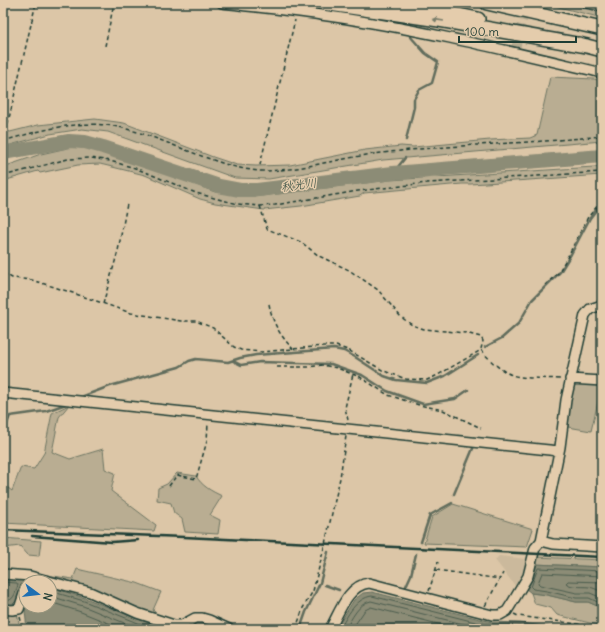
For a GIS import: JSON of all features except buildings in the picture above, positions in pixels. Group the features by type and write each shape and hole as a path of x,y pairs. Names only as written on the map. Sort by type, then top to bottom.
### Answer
{"highway":[{"path":"324,3 439,20 587,46"},
{"path":"400,3 507,25 602,50"},
{"path":"487,3 602,29"}],"street":[{"path":"222,3 297,12 516,50 602,73"},
{"path":"587,3 602,6"},
{"path":"330,629 353,590 361,584 369,583 492,615 500,615 507,611 528,576 535,548 541,541 559,451 570,379 585,316 590,309 602,305"},
{"path":"570,379 602,381"},
{"path":"3,392 559,451"},
{"path":"541,541 553,544 602,547"},
{"path":"3,574 18,577"},
{"path":"58,585 90,592 137,613 168,624 182,625 195,618 202,618 229,629"},
{"path":"3,609 18,609"}],"path":[{"path":"6,131 36,3"},
{"path":"105,46 114,3"},
{"path":"260,165 297,12"},
{"path":"3,141 60,127 100,124 124,128 147,135 188,151 246,170 262,171 381,153 602,136"},
{"path":"3,176 68,159 90,158 110,161 135,168 196,193 238,204 260,206 275,205 358,190 420,184 601,172 600,203 588,217 558,273 545,285"},
{"path":"103,304 118,251 127,204"},
{"path":"3,273 12,278 32,280 131,313 181,321 196,321 213,328 234,347 241,350 261,352 336,346 348,350 384,371 406,378 427,380 481,350 483,341 481,337 466,333 424,329 405,320 378,290 349,270 319,256 301,242 267,229 260,206"},
{"path":"269,304 272,318 280,335 293,349"},
{"path":"481,350 493,363 513,376 570,379"},
{"path":"277,366 309,367 322,365 336,368 353,374 388,395 419,405 443,410 481,428"},
{"path":"296,629 303,608 313,590 340,478 348,418 345,408 353,374"},
{"path":"169,486 177,476 196,479 207,441 208,414"},
{"path":"427,598 438,562"},
{"path":"436,570 500,579"},
{"path":"482,612 503,573"},
{"path":"507,611 518,616 577,624 600,629"},
{"path":"20,614 23,629"}],"shaded area":[{"path":"543,3 567,3 602,11 602,18"},
{"path":"550,77 594,79 602,81 602,141 383,160 269,179 235,178 108,132 82,129 50,134 3,147 3,129 10,132 38,125 95,119 124,123 237,165 256,166 290,165 365,150 401,146 413,147 530,138 537,135"},
{"path":"72,147 101,150 215,192 254,197 390,180 602,166 602,175 462,184 364,193 360,196 301,206 264,210 215,203 200,199 145,175 100,164 78,165 40,173 38,171 3,181 3,167 41,154"},
{"path":"575,383 602,385 591,431 568,427 571,386"},
{"path":"69,405 59,417 52,452 70,459 103,449 105,469 115,473 111,491 156,525 154,531 3,523 3,484 12,491 21,467 34,469 44,453 52,413"},
{"path":"177,473 196,476 207,488 222,496 210,515 220,520 218,534 185,532 182,519 174,513 171,503 157,500 158,488 167,484"},
{"path":"453,504 533,529 527,547 424,543 432,517"},
{"path":"3,538 41,541 39,556 28,555 20,546 4,548"},
{"path":"499,556 527,559 525,568 516,587 495,560"},
{"path":"537,557 602,560 602,567 534,564"},
{"path":"77,569 137,583 161,592 153,610 159,617 58,581 58,577 73,579"},
{"path":"531,593 576,602 588,602 602,608 602,626 557,615 551,608 535,604"},
{"path":"3,613 17,613 20,629 3,629"}],"water":[{"path":"534,564 602,567 602,608 588,602 576,602 531,593 525,588"},
{"path":"3,578 18,579 17,600 13,604 3,605"},
{"path":"58,590 85,598 164,629 27,629 25,614 58,614"},
{"path":"372,592 492,622 520,623 570,629 336,629 354,600 363,593"}],"waterway":[{"path":"406,140 414,107 414,99 419,90 432,83 438,62 425,53 410,36"},
{"name":"秋光川","path":"3,153 69,141 85,142 219,186 240,190 257,190 393,173 602,156"},
{"path":"393,173 405,158"},
{"path":"485,347 502,338 519,323 532,300 560,272 590,218 600,205 602,205"},
{"path":"81,397 110,386 179,367 196,359 228,362 256,355 334,349 344,351 384,376 396,380 427,383 445,376 478,355"},
{"path":"233,361 241,365 260,362 331,364 362,375 387,391 423,404 455,399 468,390"},
{"path":"3,429 6,426 10,416 46,411 66,404"},
{"path":"454,494 474,446"},
{"path":"421,542 430,515 452,503"},
{"path":"300,629 306,612 320,583 328,552"},
{"path":"406,586 411,575 416,554"},
{"path":"325,585 339,590"}],"tunnel":[{"path":"516,47 527,3"}],"railway":[{"path":"3,530 602,557"},
{"path":"32,536 112,542 138,540"}]}
